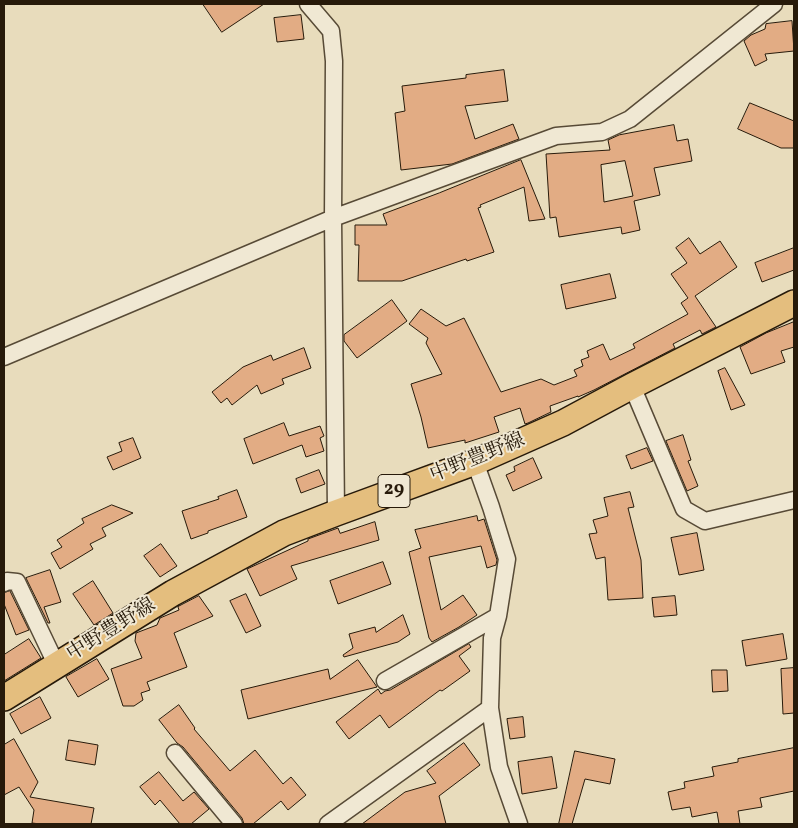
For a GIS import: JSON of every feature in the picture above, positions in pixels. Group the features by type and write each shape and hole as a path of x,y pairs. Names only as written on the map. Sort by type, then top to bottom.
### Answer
{"main road":[{"name":"中野豊野線","path":"4,698 173,593 284,533 336,512 475,462 563,423 794,304"}],"street":[{"path":"308,4 331,31 334,61 333,218 336,512"},
{"path":"4,357 333,218 556,136 602,132 630,119 772,4"},
{"path":"632,386 684,509 705,521 794,500"},
{"path":"475,462 507,559 498,616 492,638 490,708 499,767 519,824"},
{"path":"4,583 7,581 17,582 57,666"},
{"path":"385,681 498,616"},
{"path":"328,824 490,708"},
{"path":"175,753 234,824"}],"building":[{"path":"203,4 264,4 222,32"},
{"path":"301,15 304,39 277,42 274,18"},
{"path":"792,21 794,51 765,54 767,60 755,66 744,41 751,35 765,29 766,24"},
{"path":"504,70 508,101 465,106 475,139 513,124 519,139 452,164 401,170 395,113 405,111 402,86 466,78 466,75"},
{"path":"750,103 794,121 794,148 781,148 738,129"},
{"path":"674,125 677,141 688,139 692,161 654,168 660,195 634,201 640,230 622,234 621,227 559,237 556,217 550,218 546,154 610,150 608,140 619,135","holes":["625,161 633,196 604,202 601,165"]},
{"path":"521,160 545,219 529,221 524,187 480,205 481,207 478,208 494,252 467,261 466,259 402,281 358,281 359,245 355,245 355,225 387,225 383,214"},
{"path":"689,238 700,254 720,241 737,267 695,296 716,327 702,334 700,330 673,344 675,348 594,390 550,406 551,412 528,423 525,424 520,408 494,417 499,432 465,443 465,440 428,448 411,384 442,374 426,343 428,338 409,324 421,309 446,326 464,318 501,392 541,379 554,385 577,376 574,370 583,366 581,360 589,357 587,351 603,344 610,360 635,348 633,344 688,314 681,303 688,298 671,274 687,263 676,248"},
{"path":"794,248 794,270 762,282 755,263"},
{"path":"610,274 616,298 566,309 561,285"},
{"path":"392,300 407,321 357,358 344,341 344,335"},
{"path":"794,322 794,347 781,351 785,362 751,374 740,347 766,333"},
{"path":"304,348 311,368 282,379 284,384 261,394 257,385 232,405 227,398 221,403 212,392 243,367 271,355 273,360"},
{"path":"725,368 745,405 731,410 718,371"},
{"path":"284,423 289,436 320,426 324,436 320,438 324,451 306,457 302,445 253,464 244,439"},
{"path":"683,435 691,460 688,461 698,486 687,491 666,441"},
{"path":"133,438 141,458 113,470 107,457 122,451 119,443"},
{"path":"647,448 653,461 631,469 626,456"},
{"path":"533,458 542,478 513,491 506,475 515,471 514,467"},
{"path":"319,470 325,484 301,493 296,479"},
{"path":"237,490 247,517 191,539 182,511 219,499 218,497"},
{"path":"630,492 634,507 628,508 641,560 643,598 608,600 605,557 596,559 589,534 597,533 593,520 608,516 604,498"},
{"path":"112,505 133,513 102,528 106,536 90,544 93,549 60,569 51,553 62,547 57,540 84,523 82,519"},
{"path":"477,516 478,521 484,519 497,560 496,565 487,568 481,546 429,557 441,610 463,595 477,615 432,642 429,638 409,552 421,548 415,530"},
{"path":"375,522 379,540 291,566 297,579 260,596 247,569 308,541 308,539 338,528 340,533"},
{"path":"697,533 704,570 679,575 671,538"},
{"path":"161,544 177,566 160,577 144,556"},
{"path":"383,562 391,584 338,604 330,581"},
{"path":"50,570 61,602 44,607 50,623 48,623 26,578"},
{"path":"93,581 113,613 94,625 73,594"},
{"path":"10,591 29,630 16,635 4,604 4,593"},
{"path":"246,594 261,626 246,633 230,601"},
{"path":"199,596 213,616 174,633 187,667 147,682 150,690 141,693 143,700 134,706 123,706 111,669 142,658 135,641 136,633 157,625 160,618 179,610 178,607"},
{"path":"675,596 677,615 654,617 652,598"},
{"path":"403,615 410,634 398,642 344,657 343,655 353,648 349,634 375,627 376,632"},
{"path":"783,634 787,659 746,666 742,641"},
{"path":"29,639 41,658 4,681 4,655"},
{"path":"469,644 471,647 459,656 470,671 442,691 440,690 389,728 380,715 349,739 336,722 378,689 381,694 390,690"},
{"path":"97,659 109,679 78,697 66,677"},
{"path":"358,660 377,687 248,719 241,690 328,669 330,679"},
{"path":"794,668 794,713 783,714 781,669"},
{"path":"712,670 727,670 728,691 713,692"},
{"path":"40,697 51,718 21,734 10,714"},
{"path":"179,705 194,729 230,771 255,750 283,784 291,777 306,795 288,810 281,801 253,824 244,824 242,818 159,720"},
{"path":"523,717 525,737 510,739 507,719"},
{"path":"14,739 38,782 30,797 94,808 91,824 32,823 34,810 19,787 4,795 4,745"},
{"path":"69,740 98,745 95,765 66,760"},
{"path":"464,743 480,765 439,796 446,824 362,824 405,792 436,783 427,771"},
{"path":"794,748 794,791 760,798 762,807 738,811 740,824 719,824 717,812 692,817 690,807 672,810 668,792 685,788 684,782 714,776 712,767 738,762 738,759"},
{"path":"575,751 615,759 610,784 585,779 572,824 559,824"},
{"path":"552,757 557,788 522,794 518,762"},
{"path":"159,772 183,801 194,792 209,809 191,824 180,824 160,800 155,805 140,787"}]}
